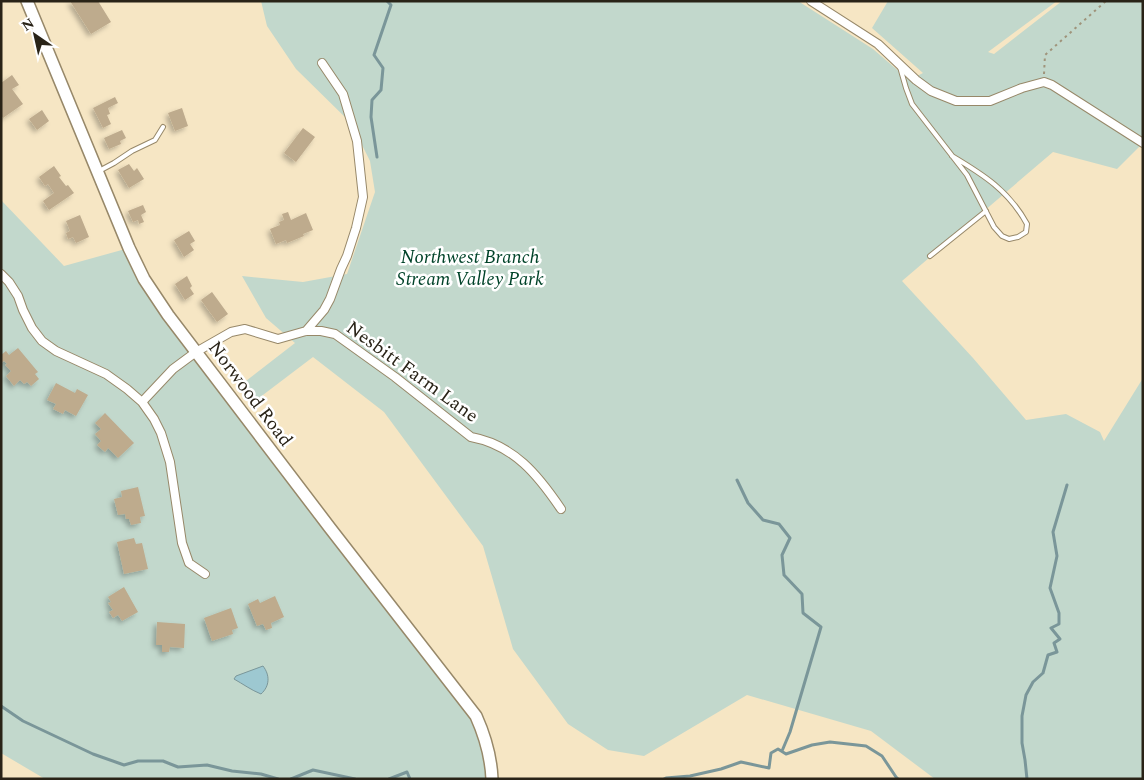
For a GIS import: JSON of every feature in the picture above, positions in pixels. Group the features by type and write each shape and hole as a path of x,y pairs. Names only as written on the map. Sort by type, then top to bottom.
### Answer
{"street":[{"name":"Norwood Road","path":"27,1 97,172 144,279 168,315 325,522 476,716 484,735 491,762 492,779"},
{"path":"811,1 878,44 916,80 931,91 956,100 990,101 1022,88 1044,82 1052,85 1143,143"},
{"path":"306,331 324,310 330,299 356,228 363,196 357,141 343,94 322,63"},
{"path":"1,274 18,296 32,328 42,341 56,351 106,374 142,402 154,419 161,433 170,462 182,543 189,564 205,574"},
{"name":"Nesbitt Farm Lane","path":"142,402 173,369 196,352 231,332 245,329 278,339 306,331 321,331 335,334 395,377 471,437 485,440 511,453 523,462 545,485 561,509"}],"lane":[{"path":"900,65 912,104 952,156 967,175 994,227 1002,236 1009,239 1018,237 1026,232 1027,224 1024,218 1003,191 983,174 952,156"},
{"path":"97,172 132,151 156,140 162,127"},
{"path":"930,256 986,211"}],"path":[{"path":"1044,82 1045,55 1106,1"}],"green space":[{"name":"Northwest Branch Stream Valley Park","path":"261,1 798,1 873,49 909,80 923,73 872,28 888,1 1057,1 988,52 994,54 1062,1 1143,1 1143,148 1140,146 1117,169 1053,152 902,281 973,358 1026,420 1066,414 1100,432 1104,441 1143,378 1143,779 935,779 871,731 747,695 644,756 608,750 568,724 513,649 483,546 384,412 313,357 255,401 242,384 295,343 266,318 242,276 303,282 347,274 375,192 370,161 351,123 296,69 267,26"},
{"path":"1,200 64,266 129,248 144,279 476,716 492,779 45,779 1,753"}],"water":[{"path":"263,666 268,680 266,688 261,694 234,679 236,676"}],"building":[{"path":"70,1 98,1 111,22 91,34"},
{"path":"12,75 19,85 12,89 23,104 3,118 1,115 1,83"},
{"path":"115,97 118,103 108,108 110,114 107,115 111,124 103,128 93,108"},
{"path":"182,108 188,126 175,131 168,113"},
{"path":"42,110 49,121 37,130 29,119"},
{"path":"303,128 315,137 296,162 284,153"},
{"path":"122,130 126,138 120,141 121,144 109,149 104,138"},
{"path":"129,164 134,171 137,168 144,179 129,188 118,170"},
{"path":"54,166 61,176 59,177 74,193 49,210 43,201 54,193 48,184 45,186 39,177"},
{"path":"143,205 146,212 141,215 144,222 139,224 138,220 133,222 128,211"},
{"path":"288,212 291,220 306,213 313,230 287,243 286,240 276,244 270,229 280,225 279,222 284,220 282,214"},
{"path":"80,215 89,237 76,243 73,237 68,239 66,233 70,231 66,221"},
{"path":"189,231 195,241 190,244 194,250 184,257 174,240"},
{"path":"187,276 192,286 190,288 194,294 185,300 175,284"},
{"path":"212,292 228,314 217,322 201,300"},
{"path":"18,348 38,372 35,374 39,379 31,386 27,382 24,384 20,380 14,386 6,376 11,371 4,361 1,363 1,355 6,351 9,355"},
{"path":"56,383 75,393 77,389 88,395 76,416 65,410 63,414 53,409 56,404 47,400"},
{"path":"105,413 134,443 118,458 108,448 105,452 97,445 101,441 95,434 101,429 95,423"},
{"path":"138,487 145,516 140,517 141,523 131,525 129,519 126,519 125,514 118,515 114,499 122,497 121,491"},
{"path":"134,538 136,544 142,543 148,569 124,574 117,542"},
{"path":"124,587 138,612 122,621 118,615 113,618 109,612 113,610 108,603 111,602 108,597"},
{"path":"275,596 284,617 271,623 272,628 266,630 263,624 257,626 248,604 258,599 260,603"},
{"path":"231,608 238,628 232,630 233,634 212,641 204,618"},
{"path":"157,622 185,624 184,648 170,647 169,652 162,652 162,645 156,645"}],"waterway":[{"path":"377,157 371,117 372,100 381,90 383,68 374,55 391,5 387,1"},
{"path":"737,480 748,503 763,520 779,524 790,538 782,555 784,575 802,594 803,613 821,627 790,732 782,751"},
{"path":"1027,779 1022,743 1022,716 1026,695 1033,682 1043,673 1048,655 1057,652 1054,643 1060,639 1051,628 1059,624 1059,613 1050,588 1057,556 1053,532 1067,485"},
{"path":"1,706 23,721 93,754 124,765 138,761 163,761 178,767 207,765 232,771 261,774 278,779"},
{"path":"664,779 690,776 741,762 769,768 771,753 778,749 786,754 812,745 830,742 866,746 882,756 898,779"},
{"path":"291,779 313,770 355,779"},
{"path":"389,779 407,772 410,779"}]}
